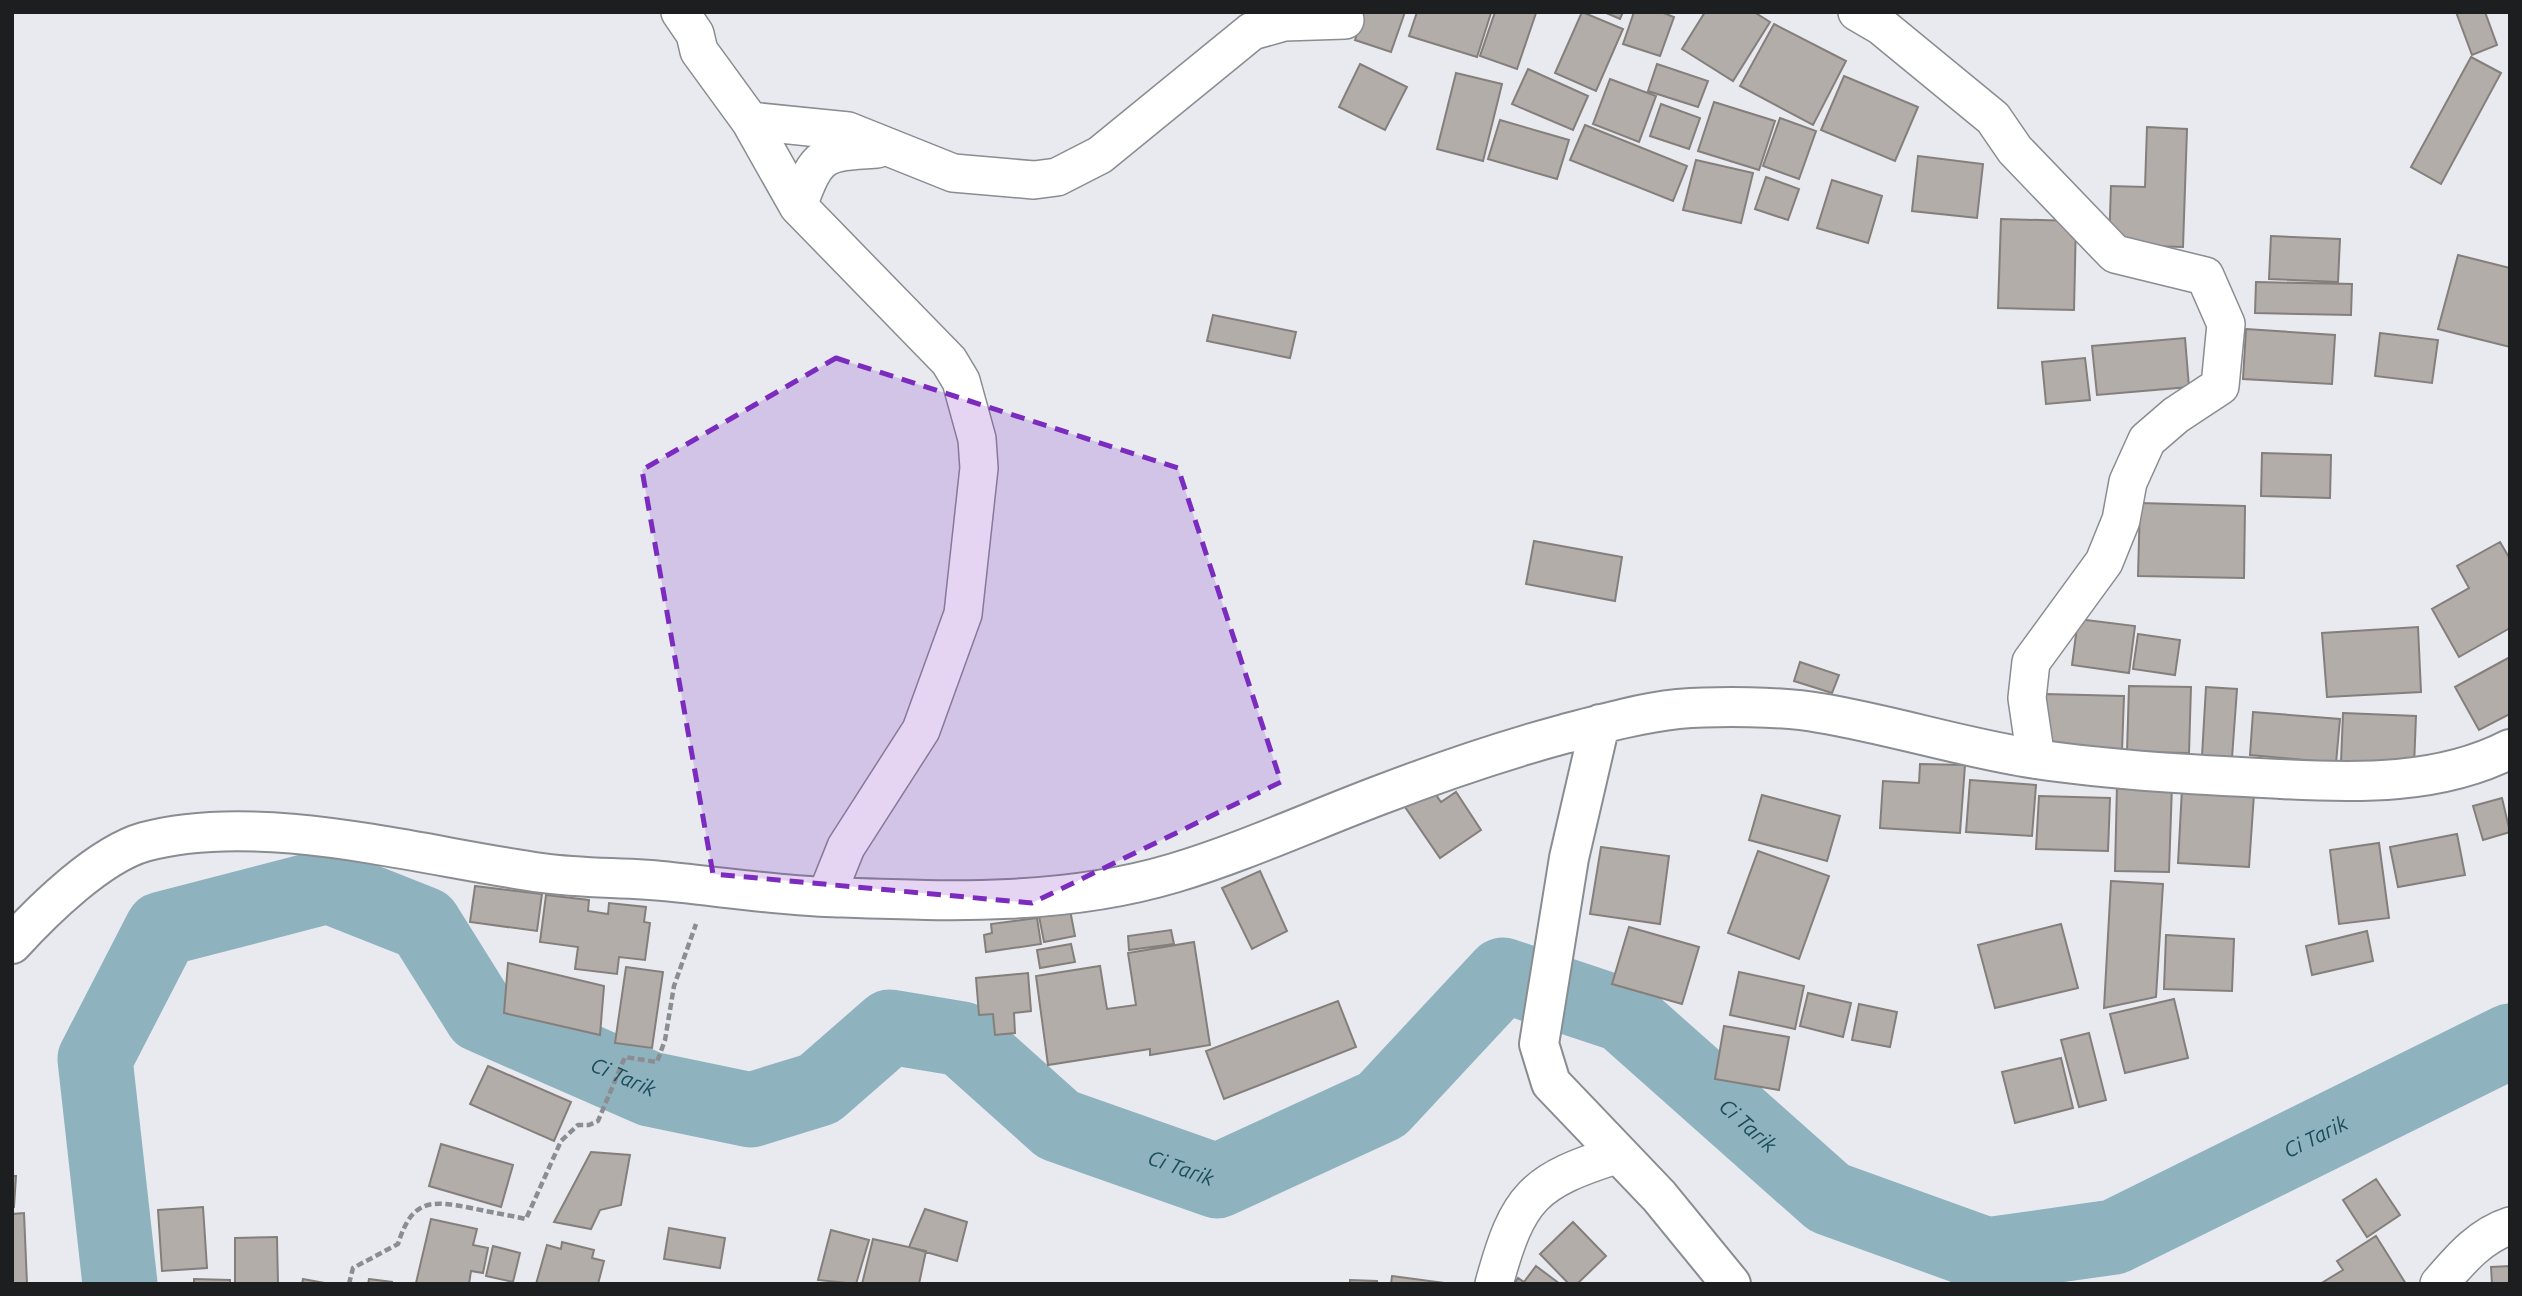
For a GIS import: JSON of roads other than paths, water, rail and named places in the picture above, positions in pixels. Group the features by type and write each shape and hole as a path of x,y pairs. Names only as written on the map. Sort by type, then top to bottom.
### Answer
{"street":[{"path":"680,12 695,34 699,51 750,121 798,206 949,361 969,403 977,439 979,468 963,614 921,730 846,846 825,897"},
{"path":"1857,12 1900,41 1993,118 2015,150 2115,254 2205,276 2225,324 2220,386 2176,415 2147,440 2129,482 2121,520 2104,562 2031,662 2027,698 2036,759"},
{"path":"750,121 848,131 953,173 1034,180 1057,177 1100,155 1252,31 1284,22 1346,20"},
{"path":"798,206 810,171 829,155 893,149"},
{"path":"12,944 35,919 99,867 136,844 174,836 238,833 304,836 403,849 547,874 670,881 825,897 999,902 1102,890 1193,867 1493,754 1600,724 1677,709 1816,711 2036,759 2181,773 2354,782 2426,776 2488,761 2510,750"},
{"path":"1600,724 1552,953 1539,1044 1551,1083 1693,1236 1731,1284"},
{"path":"1494,1284 1511,1228 1532,1195 1550,1180 1572,1169 1619,1154"},
{"path":"2439,1284 2467,1252 2484,1239 2510,1226"}],"waterway":[{"name":"Ci Tarik","path":"120,1284 95,1059 162,929 328,886 424,924 481,1015 650,1089 751,1110 819,1089 890,1027 962,1039 1058,1125 1217,1181 1382,1105 1503,975 1623,1015 1829,1198 1987,1255 2114,1237 2510,1041"}]}
